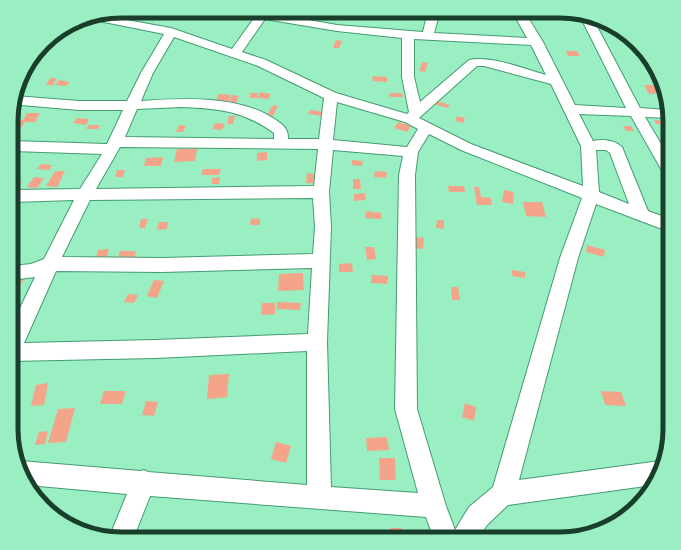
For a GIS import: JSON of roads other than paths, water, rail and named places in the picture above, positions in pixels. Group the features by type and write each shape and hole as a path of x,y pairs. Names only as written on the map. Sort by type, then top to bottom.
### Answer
{"street":[{"path":"18,335 50,264 85,194 113,145 148,73 176,34 184,18"},
{"path":"235,54 260,18"},
{"path":"288,18 337,28 408,35 537,42"},
{"path":"428,35 432,18"},
{"path":"468,532 478,516 503,494 569,258 591,195 588,146 537,42 522,18"},
{"path":"105,19 176,34 262,63 331,96 417,120 466,147 663,224"},
{"path":"589,23 636,113 663,160"},
{"path":"408,35 408,77 417,120 407,175 406,201 408,241 406,409 434,506 443,532"},
{"path":"417,120 473,63 484,62 555,81"},
{"path":"319,498 317,393 323,227 321,192 327,121 331,96"},
{"path":"20,101 64,105 118,106 134,104 200,104 223,106 254,114 272,122 281,131 281,143"},
{"path":"570,108 663,114"},
{"path":"18,146 281,143 326,144 411,152"},
{"path":"588,146 613,146 617,151 642,216"},
{"path":"18,196 321,192"},
{"path":"18,273 37,270 50,264 162,265 322,261"},
{"path":"18,351 156,349 318,342"},
{"path":"28,474 434,506"},
{"path":"503,494 652,474"},
{"path":"124,532 144,482"}]}
